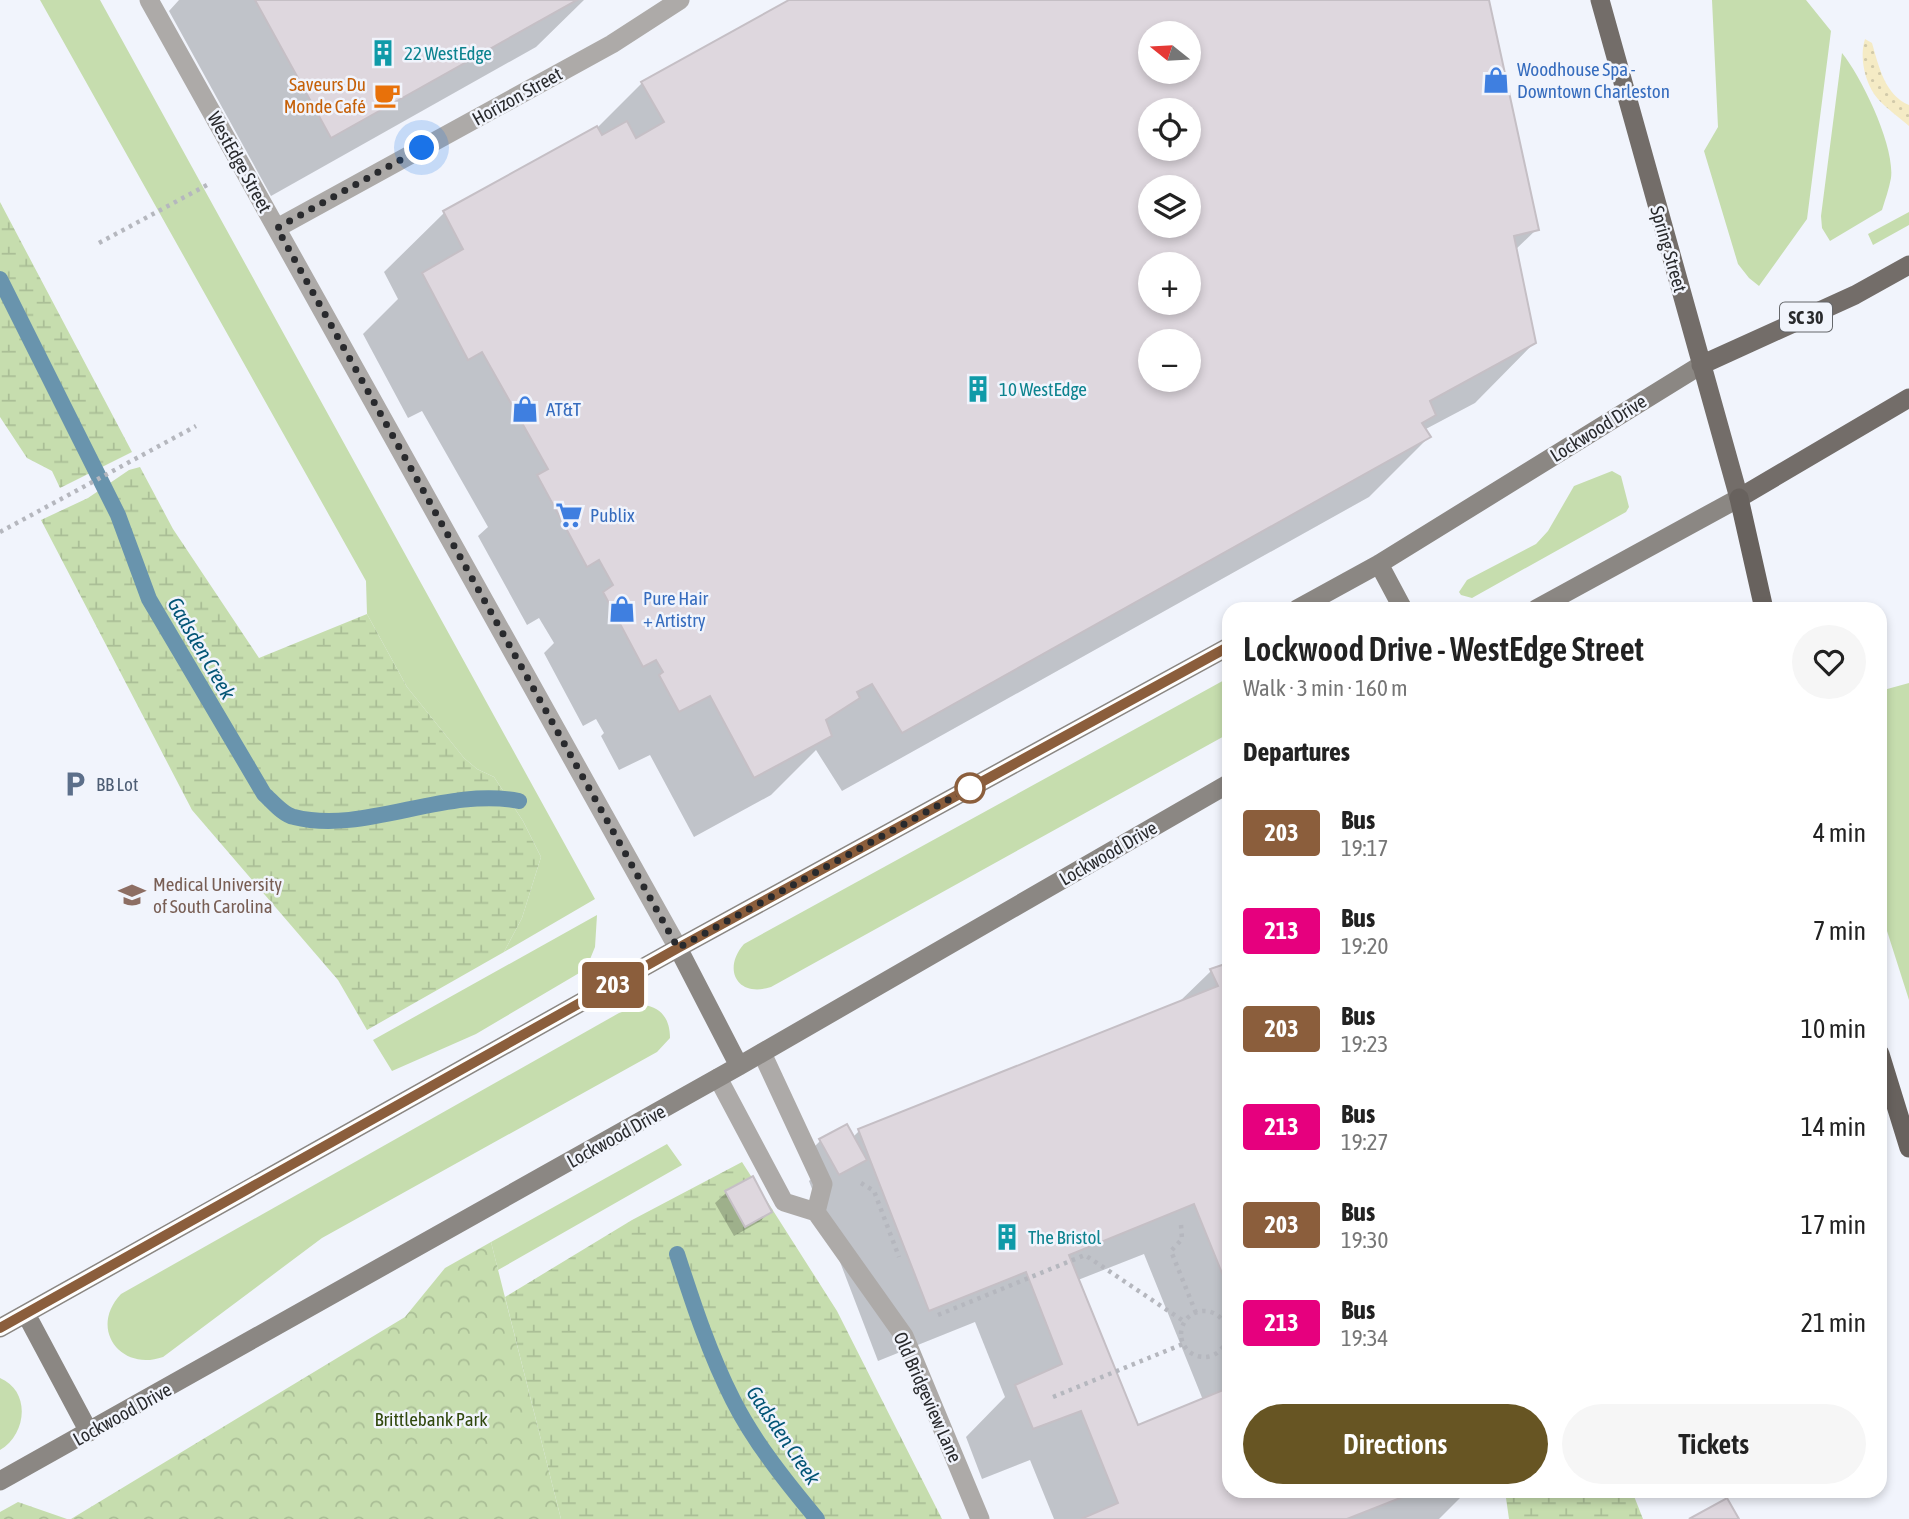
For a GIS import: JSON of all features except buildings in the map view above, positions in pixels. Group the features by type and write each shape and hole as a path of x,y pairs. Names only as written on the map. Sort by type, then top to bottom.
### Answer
{"highway":[{"path":"1739,498 1762,602"},
{"path":"1887,1077 1909,1148"}],"main road":[{"name":"Spring Street","path":"1600,0 1739,498"},
{"name":"Lockwood Drive","path":"1310,602 1379,564 1701,365 1855,295 1909,265"},
{"path":"1549,602 1739,498 1909,398"},
{"path":"1379,564 1399,602"},
{"path":"0,1328 678,948 1222,650"},
{"name":"Lockwood Drive","path":"0,1481 718,1078 1222,787"},
{"path":"678,948 739,1066"},
{"path":"26,1314 89,1432"}],"street":[{"name":"WestEdge Street","path":"149,0 678,948"},
{"name":"Horizon Street","path":"277,228 611,44 669,3"},
{"path":"718,1078 784,1202 816,1212 823,1184 762,1053"},
{"name":"Old Bridgeview Lane","path":"816,1212 905,1336 980,1519"}],"path":[{"path":"99,243 242,166"},
{"path":"0,532 196,426"},
{"path":"859,1181 874,1191 901,1263"},
{"path":"1181,1225 1182,1239 1171,1251 1196,1313"},
{"path":"929,1318 1084,1255 1185,1322"},
{"path":"1222,1320 1211,1312 1196,1313 1185,1322 1182,1329 1183,1344 1194,1354 1209,1357 1222,1348"},
{"path":"1053,1397 1183,1344"}],"green space":[{"path":"40,0 100,0 595,899 504,952 522,918 541,857 523,821 494,777 477,769 464,758 407,687 367,614 366,581"},
{"path":"1712,0 1806,0 1831,31 1807,219 1759,286 1738,264 1704,151 1718,127"},
{"path":"1842,53 1876,113 1888,148 1891,178 1882,210 1830,241 1822,228 1821,216"},
{"path":"0,202 132,452 60,488 52,471 27,458 0,417"},
{"path":"1909,212 1909,225 1873,245 1868,234"},
{"path":"140,467 173,529 259,658 367,614 407,687 464,758 477,769 494,777 523,821 541,857 522,918 504,952 367,1030 338,980 192,810 41,520 88,498 129,470"},
{"path":"1612,471 1621,476 1629,507 1626,512 1472,598 1461,595 1459,592 1467,580 1536,544 1548,531 1574,486"},
{"path":"1222,681 1222,737 771,987 749,988 736,979 734,963 744,944"},
{"path":"1909,683 1909,1000 1887,931 1887,689"},
{"path":"597,915 595,947 586,969 476,1034 392,1071 373,1040"},
{"path":"643,1005 655,1008 664,1015 668,1026 670,1038 657,1052 322,1238 163,1357 148,1360 134,1358 123,1353 114,1344 108,1321 112,1307 121,1294 619,1013"},
{"path":"667,1144 682,1165 498,1270 491,1242"},
{"path":"742,1162 837,1311 942,1519 561,1519 505,1297 632,1220"},
{"name":"Brittlebank Park","path":"491,1242 561,1519 71,1519 405,1317 445,1268"},
{"path":"0,1378 17,1392 22,1413 16,1434 0,1450"},
{"path":"1506,1498 1635,1498 1643,1519 1509,1519"},
{"path":"18,1502 67,1519 0,1519 0,1512"}],"sand":[{"path":"1865,39 1872,43 1880,71 1889,87 1909,105 1909,126 1873,93 1863,62"}],"waterway":[{"name":"Gadsden Creek","path":"0,279 118,515 149,599 264,794 290,816 321,821 377,816 463,800 491,798 519,801"},
{"name":"Gadsden Creek","path":"677,1254 709,1346 741,1416 783,1477 817,1519"}],"bus line":[{"name":"203","path":"0,1328 678,948 1222,650"}],"place":[{"name":"22 WestEdge","path":"383,53"},
{"name":"Woodhouse Spa - Downtown Charleston","path":"1496,80"},
{"name":"Saveurs Du Monde Café","path":"387,95"},
{"name":"10 WestEdge","path":"978,389"},
{"name":"AT&T","path":"525,409"},
{"name":"Publix","path":"569,515"},
{"name":"Pure Hair + Artistry","path":"622,609"},
{"name":"BB Lot","path":"75,784"},
{"name":"Medical University of South Carolina","path":"132,895"},
{"name":"The Bristol","path":"1007,1237"}],"route":[{"path":"422,148 277,228 678,948 970,788"}]}
